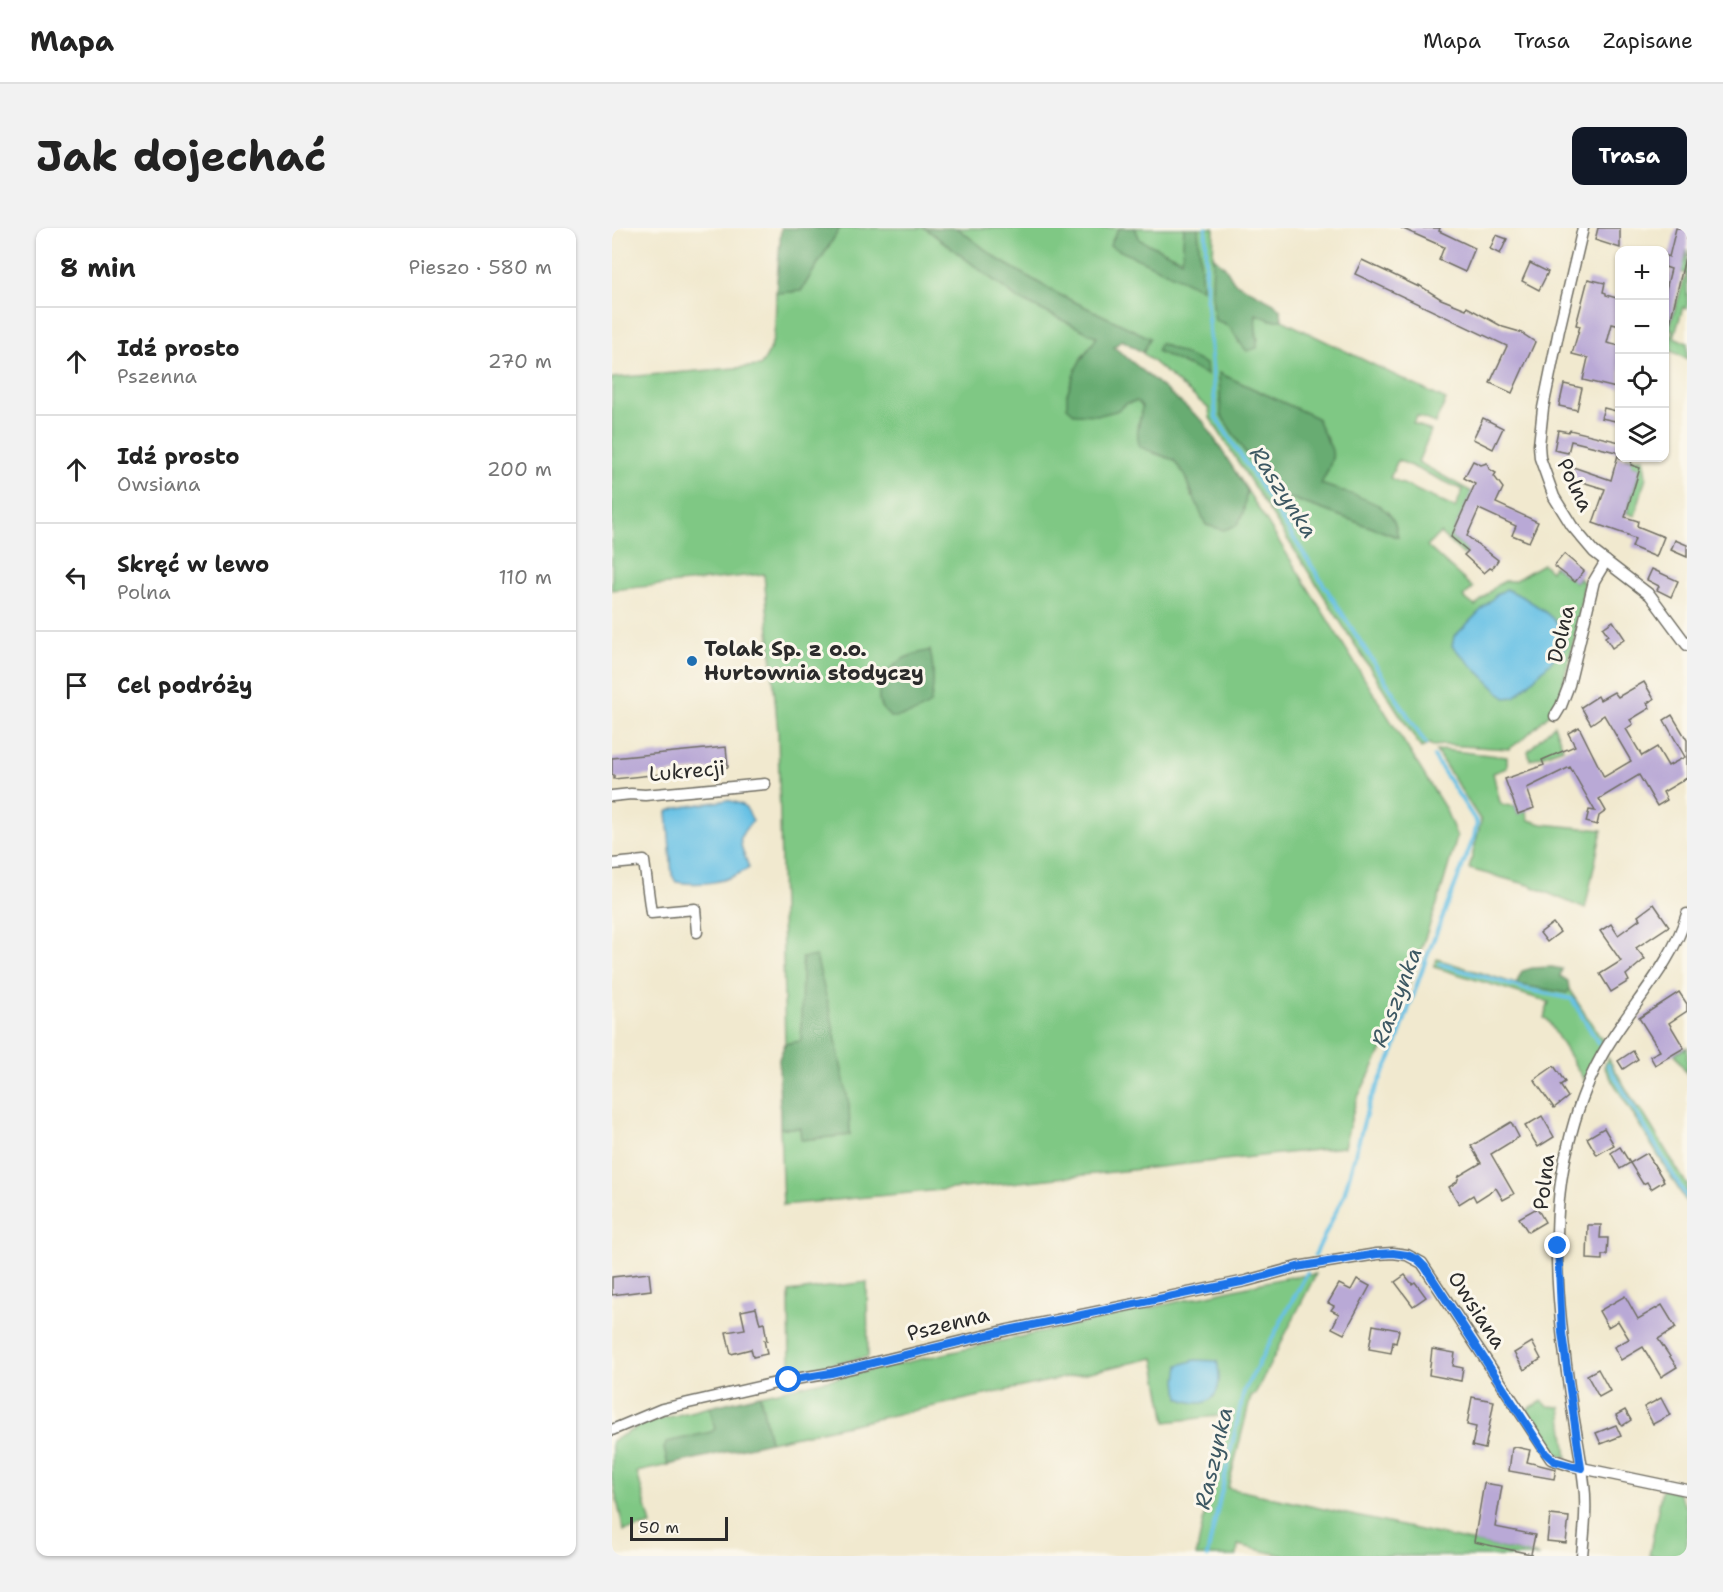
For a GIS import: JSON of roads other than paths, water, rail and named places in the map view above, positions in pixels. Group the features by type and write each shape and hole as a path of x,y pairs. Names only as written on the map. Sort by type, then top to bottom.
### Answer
{"street":[{"name":"Polna","path":"1583,228 1543,408 1539,445 1543,467 1554,497 1572,526 1594,552 1650,595 1687,645"},
{"name":"Dolna","path":"1555,716 1562,706 1569,685 1594,582 1606,561"},
{"name":"Lukrecji","path":"612,796 765,784"},
{"path":"612,864 644,861 651,913 695,909 697,932"},
{"name":"Polna","path":"1582,1556 1585,1496 1562,1333 1559,1289 1558,1219 1565,1158 1580,1106 1600,1058 1665,962 1687,914"},
{"name":"Owsiana","path":"1297,1267 1377,1254 1407,1255 1417,1259 1425,1267 1476,1344 1545,1453 1554,1461 1687,1490"},
{"name":"Pszenna","path":"612,1430 662,1409 789,1380 831,1373 1008,1330 1246,1281 1297,1267"}],"water":[{"path":"1506,589 1535,605 1554,620 1565,639 1565,648 1515,697 1505,698 1452,646 1454,637 1496,595"},
{"path":"727,800 744,806 753,821 743,833 740,843 749,868 714,882 695,884 676,882 672,875 667,812 685,806"},
{"path":"1195,1360 1217,1361 1219,1372 1219,1382 1213,1397 1200,1403 1179,1398 1177,1380 1179,1365"}],"waterway":[{"name":"Raszynka","path":"1206,228 1206,292 1216,417 1426,744"},
{"name":"Raszynka","path":"1315,1255 1344,1195 1369,1103 1393,1053 1426,959 1474,837 1477,823 1434,757"},
{"path":"1440,964 1525,989 1572,999 1598,1043"},
{"path":"1608,1065 1687,1198"},
{"name":"Raszynka","path":"1207,1556 1244,1391 1307,1273"}],"place":[{"name":"Tolak Sp. z o.o. Hurtownia słodyczy","path":"692,661"}]}
